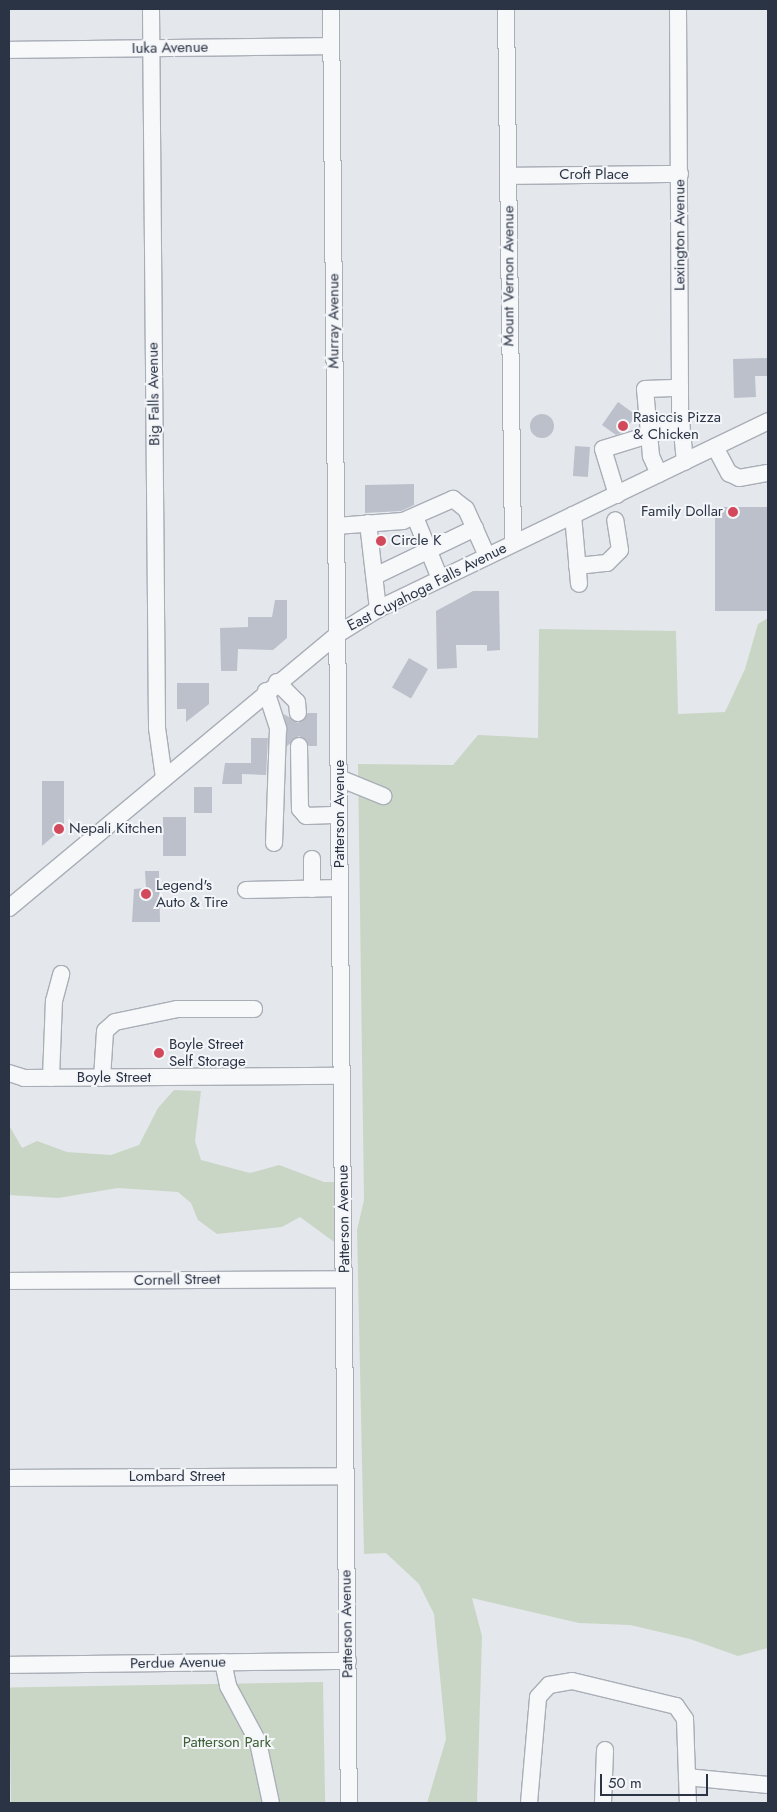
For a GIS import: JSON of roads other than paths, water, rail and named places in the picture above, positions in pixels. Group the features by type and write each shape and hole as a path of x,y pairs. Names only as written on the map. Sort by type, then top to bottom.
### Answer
{"street":[{"name":"Big Falls Avenue","path":"151,9 157,728 164,778"},
{"name":"Murray Avenue","path":"331,9 338,634"},
{"name":"Mount Vernon Avenue","path":"506,9 513,543"},
{"name":"Lexington Avenue","path":"678,9 680,388 685,462"},
{"name":"Iuka Avenue","path":"9,50 331,46"},
{"name":"Croft Place","path":"508,176 680,174"},
{"path":"659,474 651,456 645,389 680,388"},
{"name":"East Cuyahoga Falls Avenue","path":"9,908 272,686 338,634 378,609 768,421"},
{"path":"616,494 603,450 649,433 681,425"},
{"path":"715,447 729,473 739,478 768,474"},
{"path":"336,526 415,518 453,499 461,501 487,556"},
{"path":"573,515 578,584"},
{"path":"415,518 440,579"},
{"path":"577,566 607,563 620,550 615,520"},
{"path":"368,523 378,609"},
{"path":"375,576 429,553 475,528"},
{"name":"Patterson Avenue","path":"338,634 349,1803"},
{"path":"272,686 296,702 298,713"},
{"path":"272,686 278,729 274,843"},
{"path":"299,746 300,808 306,816 339,815"},
{"path":"339,778 383,796"},
{"path":"312,859 312,889"},
{"path":"246,890 340,888"},
{"path":"51,1078 54,1001 61,974"},
{"path":"102,1078 105,1031 115,1022 177,1009 254,1009"},
{"name":"Boyle Street","path":"9,1072 24,1078 342,1076"},
{"name":"Cornell Street","path":"9,1281 344,1279"},
{"name":"Lombard Street","path":"9,1478 345,1476"},
{"name":"Perdue Avenue","path":"9,1665 348,1661"},
{"path":"223,1662 228,1686 258,1742 271,1803"},
{"path":"529,1803 533,1713 538,1697 549,1685 591,1684 676,1706 685,1719 688,1803"},
{"path":"603,1803 605,1750"},
{"path":"687,1777 768,1785"}],"place":[{"name":"Rasiccis Pizza & Chicken","path":"623,426"},
{"name":"Family Dollar","path":"733,512"},
{"name":"Circle K","path":"381,541"},
{"name":"Nepali Kitchen","path":"59,829"},
{"name":"Legend's Auto & Tire","path":"146,894"},
{"name":"Boyle Street Self Storage","path":"159,1053"}],"park label":[{"name":"Patterson Park","path":"227,1743"}]}
